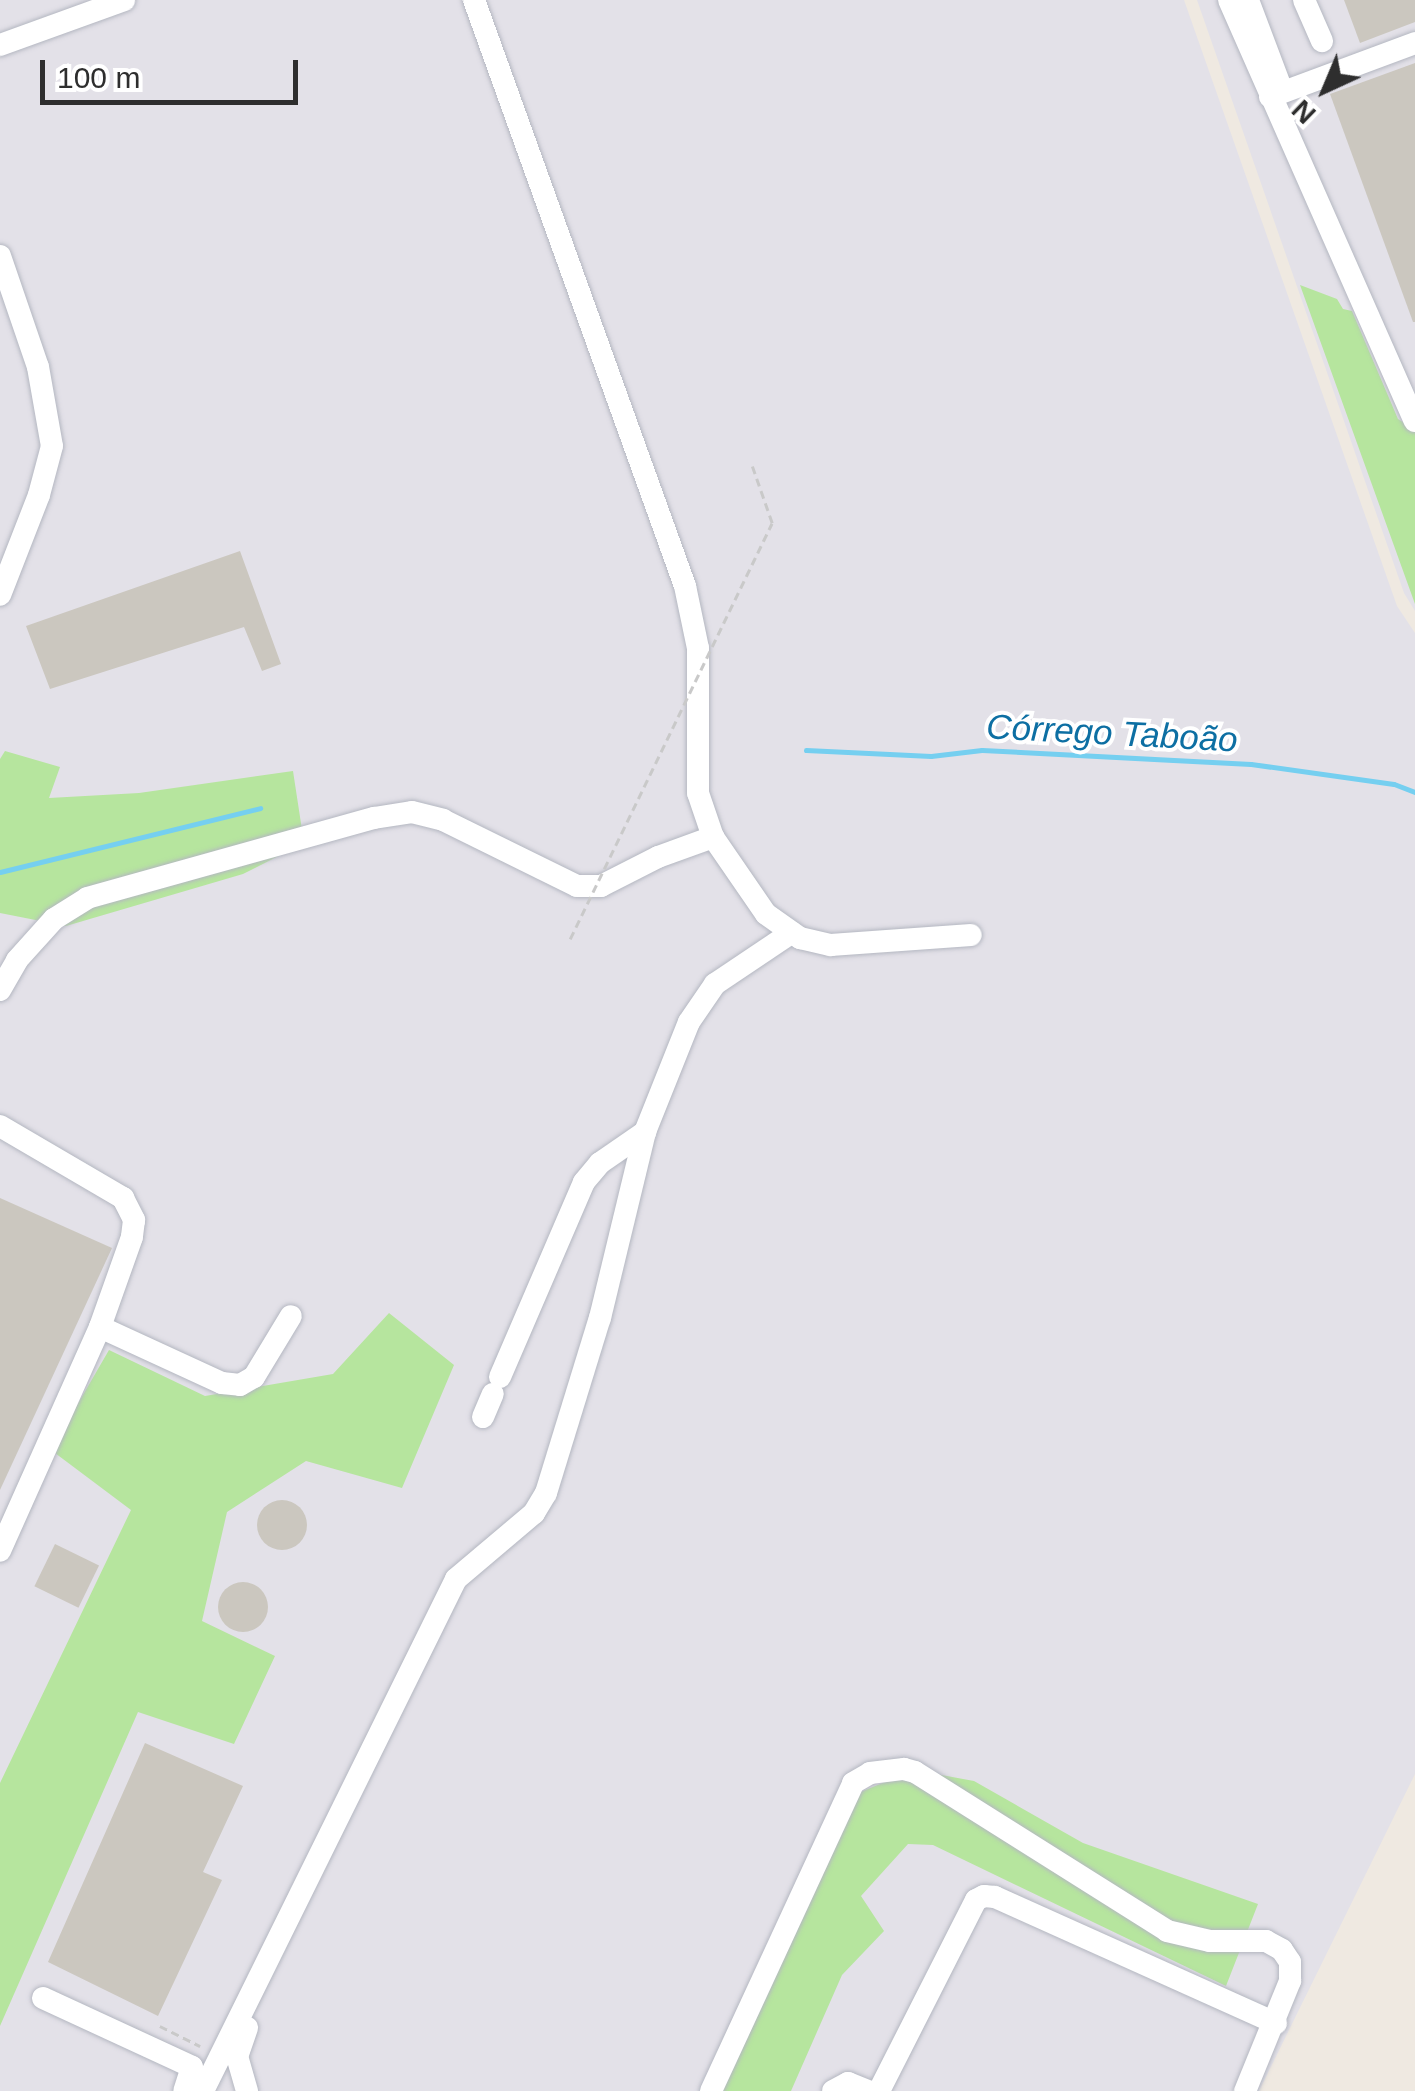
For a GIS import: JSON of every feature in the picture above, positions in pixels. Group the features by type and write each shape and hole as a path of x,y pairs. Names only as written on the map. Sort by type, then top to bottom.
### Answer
{"lane":[{"path":"0,45 124,0"},
{"path":"474,0 685,586 698,648 698,793 713,838 766,914 791,932 831,945 970,935"},
{"path":"1229,0 1278,100 1387,366 1415,422"},
{"path":"1248,0 1278,100"},
{"path":"1304,0 1322,41"},
{"path":"1278,100 1415,43"},
{"path":"0,256 38,368 52,446 39,495 0,595"},
{"path":"0,990 17,960 54,920 88,898 374,818 412,812 442,820 576,886 601,886 658,857 713,838"},
{"path":"203,2091 456,1580 534,1513 546,1493 600,1318 645,1132 689,1022 715,984 791,932"},
{"path":"0,1126 123,1198 134,1220 132,1238 100,1327 0,1551"},
{"path":"483,1417 584,1182 600,1163 645,1132"},
{"path":"100,1327 222,1383 240,1385 254,1377 291,1316"},
{"path":"711,2091 853,1783 870,1773 916,1772 1167,1930 1210,1941 1266,1941 1282,1950 1290,1962 1290,1981 1245,2091"},
{"path":"878,2091 976,1900 984,1896 995,1897 1276,2023"},
{"path":"241,2089 237,2057 240,2045 276,1966 283,1925"},
{"path":"43,1998 192,2067 184,2091"},
{"path":"833,2091 848,2083 868,2091"}],"path":[{"path":"570,938 772,523 750,464"}],"shaded area":[{"path":"0,0 1184,0 1397,606 1415,633 1415,1774 1259,2091 0,2091"},
{"path":"1197,0 1415,0 1415,611 1404,593"}],"green space":[{"path":"1300,285 1337,299 1343,309 1352,311 1398,419 1415,430 1415,604"},
{"path":"5,751 60,767 49,798 139,793 293,771 304,843 243,874 66,926 0,913 0,759"},
{"path":"389,1313 454,1365 402,1488 306,1461 227,1512 202,1621 275,1656 234,1744 138,1712 0,2026 0,1783 131,1510 51,1450 109,1350 205,1396 333,1374"},
{"path":"914,1770 974,1781 1083,1843 1258,1904 1226,1986 933,1845 908,1844 861,1896 884,1931 842,1975 791,2091 713,2091 846,1798"}],"building":[{"path":"1344,0 1415,0 1415,22 1360,43"},
{"path":"1415,63 1415,322 1413,322 1330,94"},
{"path":"240,551 281,664 262,671 244,627 50,689 26,626"},
{"path":"0,1198 112,1248 0,1490"},
{"path":"282,1500 300,1507 307,1525 300,1543 282,1550 264,1543 257,1525 264,1507"},
{"path":"55,1544 99,1565 78,1608 34,1586"},
{"path":"243,1582 261,1589 268,1607 261,1625 243,1632 225,1625 218,1607 225,1589"},
{"path":"145,1743 243,1786 203,1872 222,1880 158,2016 48,1962"}],"waterway":[{"name":"Córrego Taboão","path":"806,750 931,756 982,750 1251,764 1394,784 1415,792"},
{"name":"Córrego Taboão","path":"0,872 260,808"}]}
